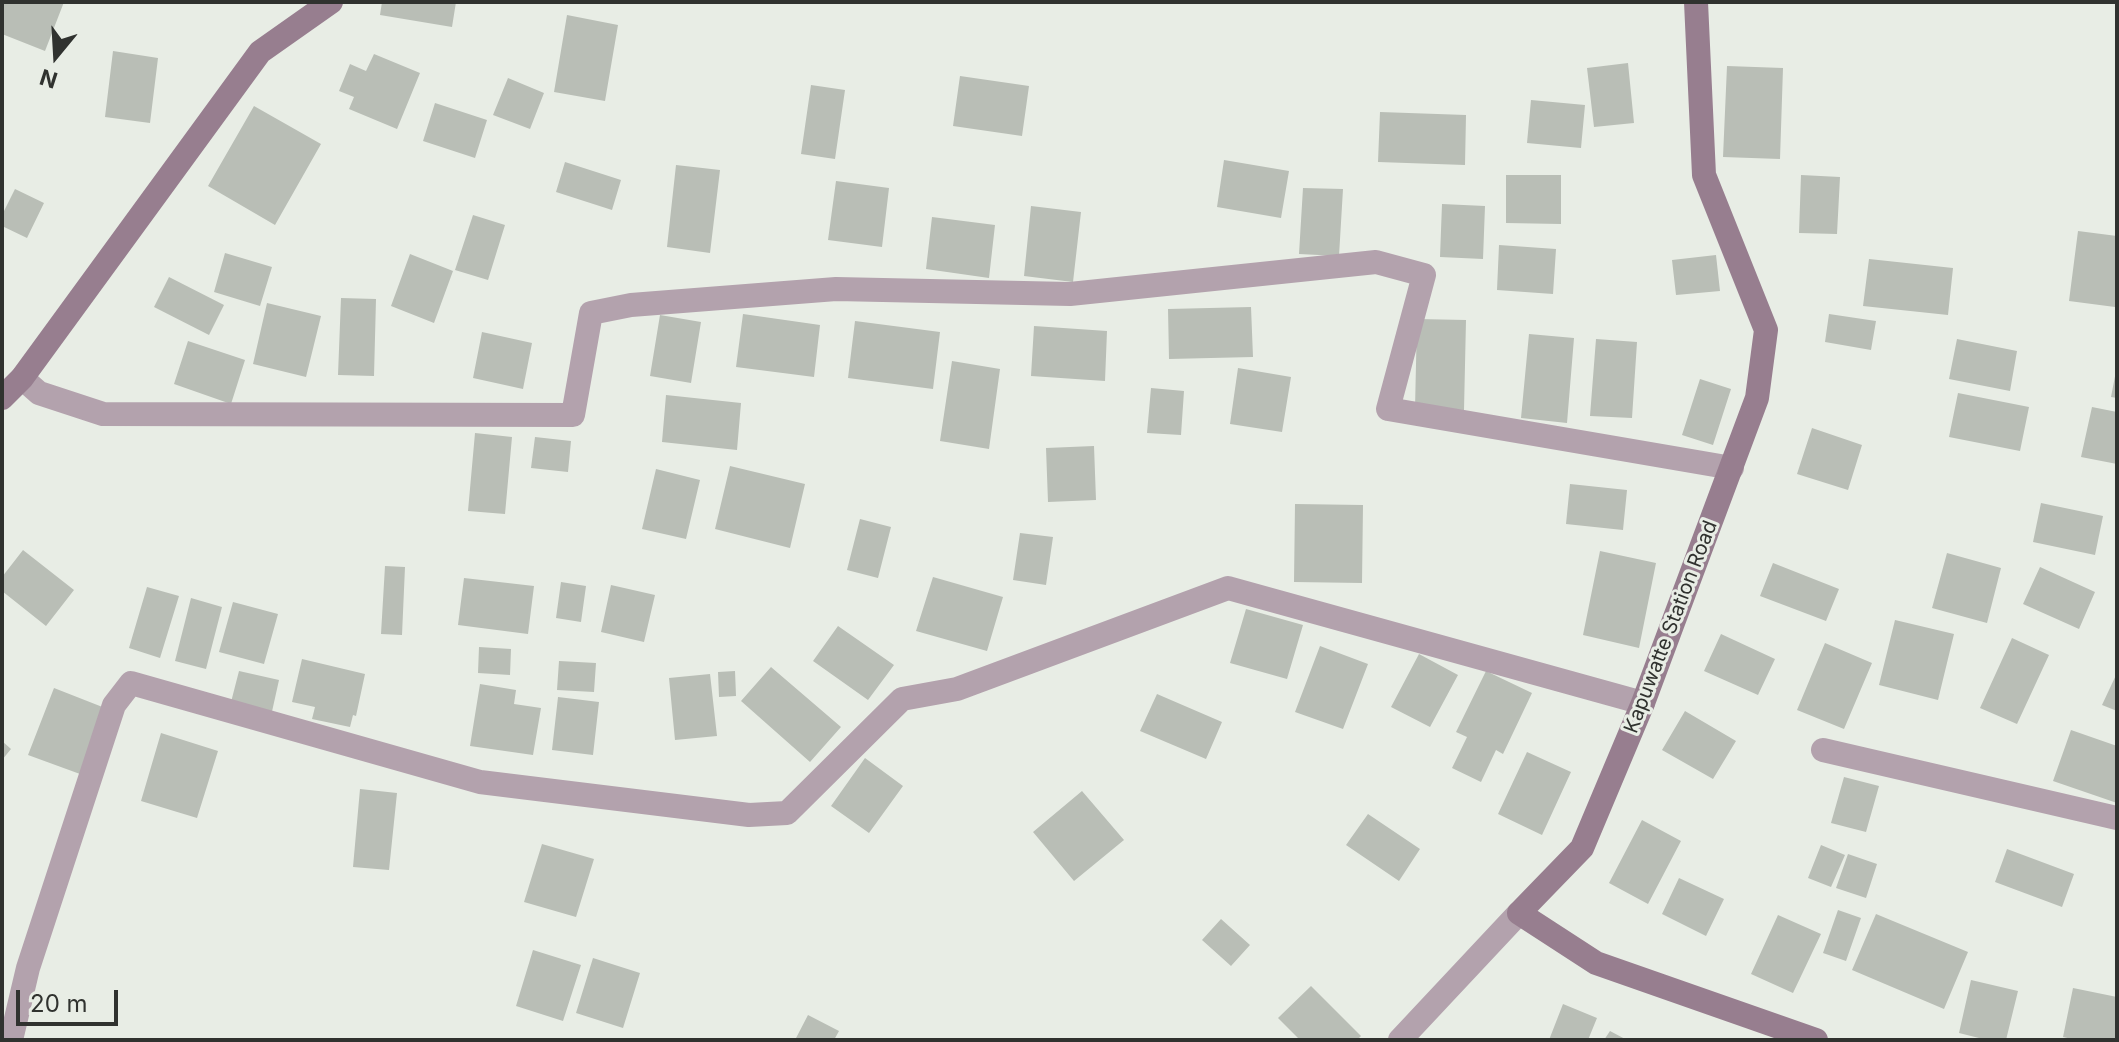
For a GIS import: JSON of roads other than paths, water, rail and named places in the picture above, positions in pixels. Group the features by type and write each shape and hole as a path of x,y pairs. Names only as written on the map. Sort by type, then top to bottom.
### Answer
{"street":[{"path":"2,398 22,378 260,52 331,2"},
{"name":"Kapuwatte Station Road","path":"1519,913 1582,848 1643,703 1757,398 1766,330 1704,175 1696,2"},
{"path":"22,378 39,393 103,414 573,415 591,313 631,305 836,289 1070,294 1376,262 1424,275 1388,409 1732,468"},
{"path":"11,1040 28,968 114,705 131,683 480,782 749,815 787,813 902,699 957,689 1228,588 1643,703"},
{"path":"1823,750 2117,818"},
{"path":"1400,1040 1519,913 1596,963 1816,1040"}]}
